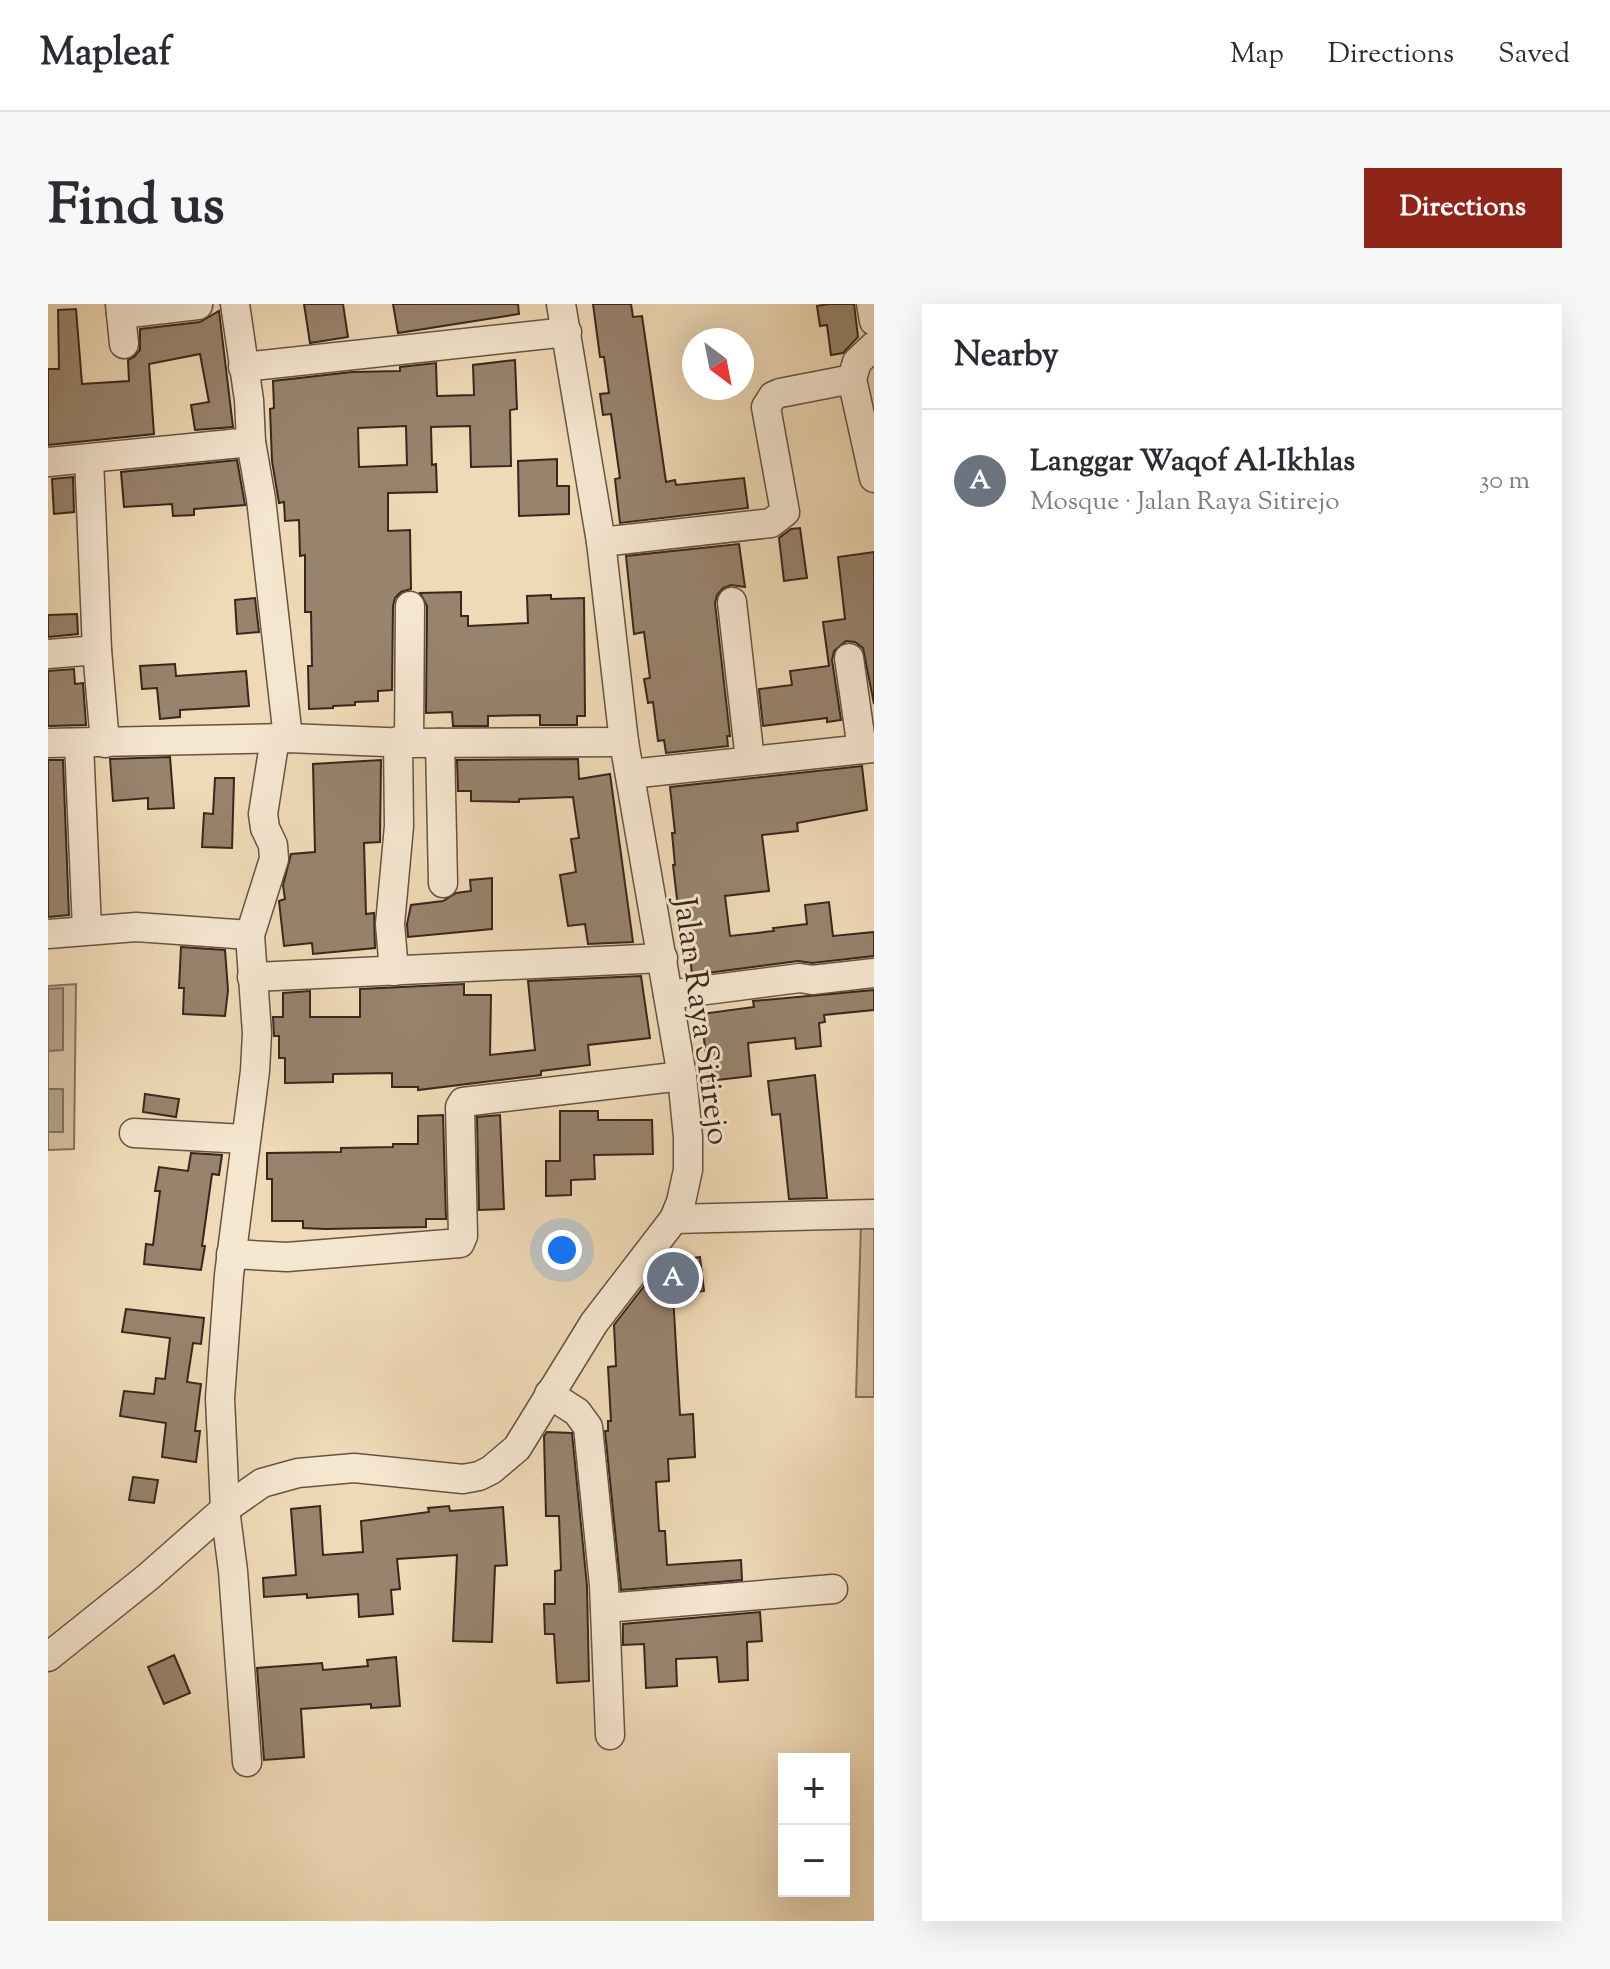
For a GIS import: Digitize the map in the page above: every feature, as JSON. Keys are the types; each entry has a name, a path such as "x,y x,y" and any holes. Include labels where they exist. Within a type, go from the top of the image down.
{"street":[{"path":"235,304 261,499 282,738 263,814 274,859 250,935 257,1033 255,1071 231,1254 220,1398 225,1509 233,1571 247,1762"},
{"name":"Jalan Raya Sitirejo","path":"48,1657 148,1577 225,1509 262,1483 298,1473 354,1468 463,1479 479,1476 501,1463 517,1448 594,1323 674,1219 681,1202 688,1170 682,1076 624,742 601,542 561,304"},
{"path":"871,304 874,321"},
{"path":"124,344 121,309 198,305"},
{"path":"243,367 567,332"},
{"path":"874,346 857,362 853,383 874,478"},
{"path":"601,542 771,523 779,519 785,512 766,407 768,401 780,393 853,383"},
{"path":"48,462 251,442"},
{"path":"87,929 97,650 89,459"},
{"path":"732,602 750,760"},
{"path":"394,971 390,924 399,826 410,606"},
{"path":"48,654 97,650"},
{"path":"630,774 868,748 849,658"},
{"path":"48,743 282,738 440,743 624,742"},
{"path":"440,743 443,883"},
{"path":"48,934 87,929 175,928 250,935"},
{"path":"252,977 663,958"},
{"path":"668,995 800,978 812,980 874,973"},
{"path":"231,1254 287,1257 460,1243 463,1236 460,1107 463,1102 682,1076"},
{"path":"134,1133 245,1139"},
{"path":"674,1219 874,1214"},
{"path":"549,1394 577,1412 588,1427 605,1608 610,1735"},
{"path":"605,1608 833,1589"}],"shaded area":[{"path":"76,984 74,1149 48,1150 48,986"},
{"path":"63,988 63,1050 48,1051 48,989"},
{"path":"48,1089 63,1089 63,1132 48,1132"},
{"path":"874,1223 874,1397 856,1397 861,1224"}],"building":[{"path":"304,304 343,304 348,337 310,343"},
{"path":"393,304 518,304 519,314 398,333"},
{"path":"593,304 631,304 633,317 642,316 666,482 675,480 676,485 744,478 748,508 620,523 615,479 620,478 611,414 603,415 600,394 609,393 604,357 600,357"},
{"path":"854,304 858,337 843,353 831,355 827,325 820,326 817,306"},
{"path":"76,309 82,384 129,381 128,360 140,350 140,329 200,322 219,311 233,427 195,430 191,405 209,402 200,354 149,364 154,434 48,445 48,369 59,369 58,310"},
{"path":"515,360 517,409 510,410 511,466 471,467 470,426 431,427 432,465 436,464 437,492 388,493 388,531 410,530 411,589 401,592 393,606 392,690 378,691 378,701 309,709 311,612 305,612 305,555 300,556 299,520 285,521 284,502 279,503 272,461 270,409 274,408 273,381 352,372 400,371 400,367 436,363 437,396 474,395 473,365","holes":["406,426 407,465 359,467 358,428"]},
{"path":"557,459 557,486 569,486 569,514 519,516 518,461"},
{"path":"237,460 245,505 194,509 194,515 173,516 172,504 124,507 121,472"},
{"path":"73,477 74,512 54,514 52,479"},
{"path":"800,528 807,578 784,581 779,538 791,529"},
{"path":"739,544 745,587 731,585 723,588 715,603 730,736 727,736 728,746 666,753 664,740 658,741 653,702 648,703 644,679 650,678 644,632 634,634 626,556"},
{"path":"874,552 874,704 863,648 855,642 846,641 834,651 832,660 841,720 827,722 827,718 763,726 759,689 792,685 790,671 829,666 823,622 845,619 838,557"},
{"path":"461,592 461,616 468,616 468,626 528,623 527,596 584,598 585,716 577,716 577,725 540,725 540,715 488,716 488,726 453,726 452,712 426,713 427,606 420,593"},
{"path":"255,598 259,632 237,634 235,600"},
{"path":"77,614 78,634 48,637 48,615"},
{"path":"175,664 176,676 246,671 249,706 180,710 180,717 160,719 157,688 142,689 140,666"},
{"path":"74,669 75,684 83,683 86,725 48,726 48,671"},
{"path":"170,757 174,808 148,809 148,798 113,801 110,759"},
{"path":"578,759 579,779 610,774 633,942 588,944 585,924 568,926 560,875 576,872 571,839 579,838 573,797 519,799 519,802 471,801 471,791 458,791 457,760"},
{"path":"48,760 63,760 69,915 48,917"},
{"path":"381,760 380,842 364,843 366,914 374,913 375,948 313,954 312,943 284,946 279,901 285,899 283,885 291,854 315,852 313,764"},
{"path":"862,766 867,810 797,823 798,831 762,835 769,891 725,896 730,936 807,924 805,905 829,902 833,936 874,932 874,956 812,963 798,961 692,975 689,943 685,944 683,924 680,924 673,865 672,833 675,833 670,787"},
{"path":"215,778 234,778 232,848 202,847 204,813 213,814"},
{"path":"492,878 492,929 408,937 411,905 443,901 456,893 471,891 470,880"},
{"path":"181,947 225,950 228,990 225,1016 183,1014 184,988 179,988"},
{"path":"641,976 650,1038 588,1045 590,1065 541,1071 541,1075 418,1090 418,1087 392,1087 392,1073 333,1074 333,1082 285,1083 285,1058 279,1058 279,1036 274,1036 273,1017 283,1017 283,993 310,991 310,1017 360,1017 360,989 464,984 464,995 491,995 490,1055 535,1050 528,981"},
{"path":"874,990 874,1010 824,1015 825,1022 819,1023 821,1046 796,1049 795,1038 748,1043 751,1076 709,1081 701,1014 754,1007 753,1001"},
{"path":"815,1075 827,1198 789,1199 780,1114 772,1115 768,1081"},
{"path":"145,1094 179,1099 176,1117 143,1112"},
{"path":"560,1111 598,1111 598,1120 652,1120 653,1154 594,1155 595,1179 571,1180 571,1195 546,1196 546,1161 560,1161"},
{"path":"443,1115 446,1219 426,1219 426,1227 325,1229 303,1228 303,1221 272,1221 272,1179 267,1179 267,1153 341,1152 341,1148 418,1144 418,1116"},
{"path":"500,1115 504,1209 479,1210 477,1117"},
{"path":"191,1153 222,1155 219,1175 212,1174 201,1270 144,1264 146,1244 153,1245 160,1191 155,1191 159,1167 188,1171"},
{"path":"700,1257 704,1291 673,1295 680,1415 693,1414 695,1457 668,1459 669,1481 656,1482 659,1531 665,1531 667,1565 741,1560 742,1580 621,1590 605,1431 608,1431 608,1421 611,1421 608,1367 616,1366 614,1325 662,1263"},
{"path":"126,1309 204,1318 201,1344 193,1343 187,1382 201,1384 195,1431 200,1431 196,1462 162,1457 166,1423 120,1416 124,1391 154,1394 156,1378 165,1379 170,1338 122,1332"},
{"path":"547,1432 572,1433 587,1586 589,1681 557,1683 554,1634 545,1634 544,1604 555,1604 555,1571 561,1570 559,1516 546,1516 544,1436"},
{"path":"133,1477 158,1480 154,1503 129,1500"},
{"path":"320,1506 323,1555 363,1552 361,1521 429,1512 428,1508 449,1506 450,1511 503,1507 507,1565 495,1566 492,1642 453,1641 457,1555 397,1559 400,1589 391,1590 393,1614 359,1617 358,1594 264,1597 263,1578 296,1575 291,1509"},
{"path":"760,1612 762,1641 747,1642 748,1680 719,1682 717,1657 676,1659 677,1686 646,1688 644,1644 623,1645 623,1624"},
{"path":"174,1655 190,1693 164,1704 148,1667"},
{"path":"396,1657 400,1706 371,1708 371,1704 301,1709 304,1757 264,1760 257,1668 322,1663 323,1670 368,1666 367,1660"}],"place":[{"name":"Langgar Waqof Al-Ikhlas","path":"673,1278"}]}
